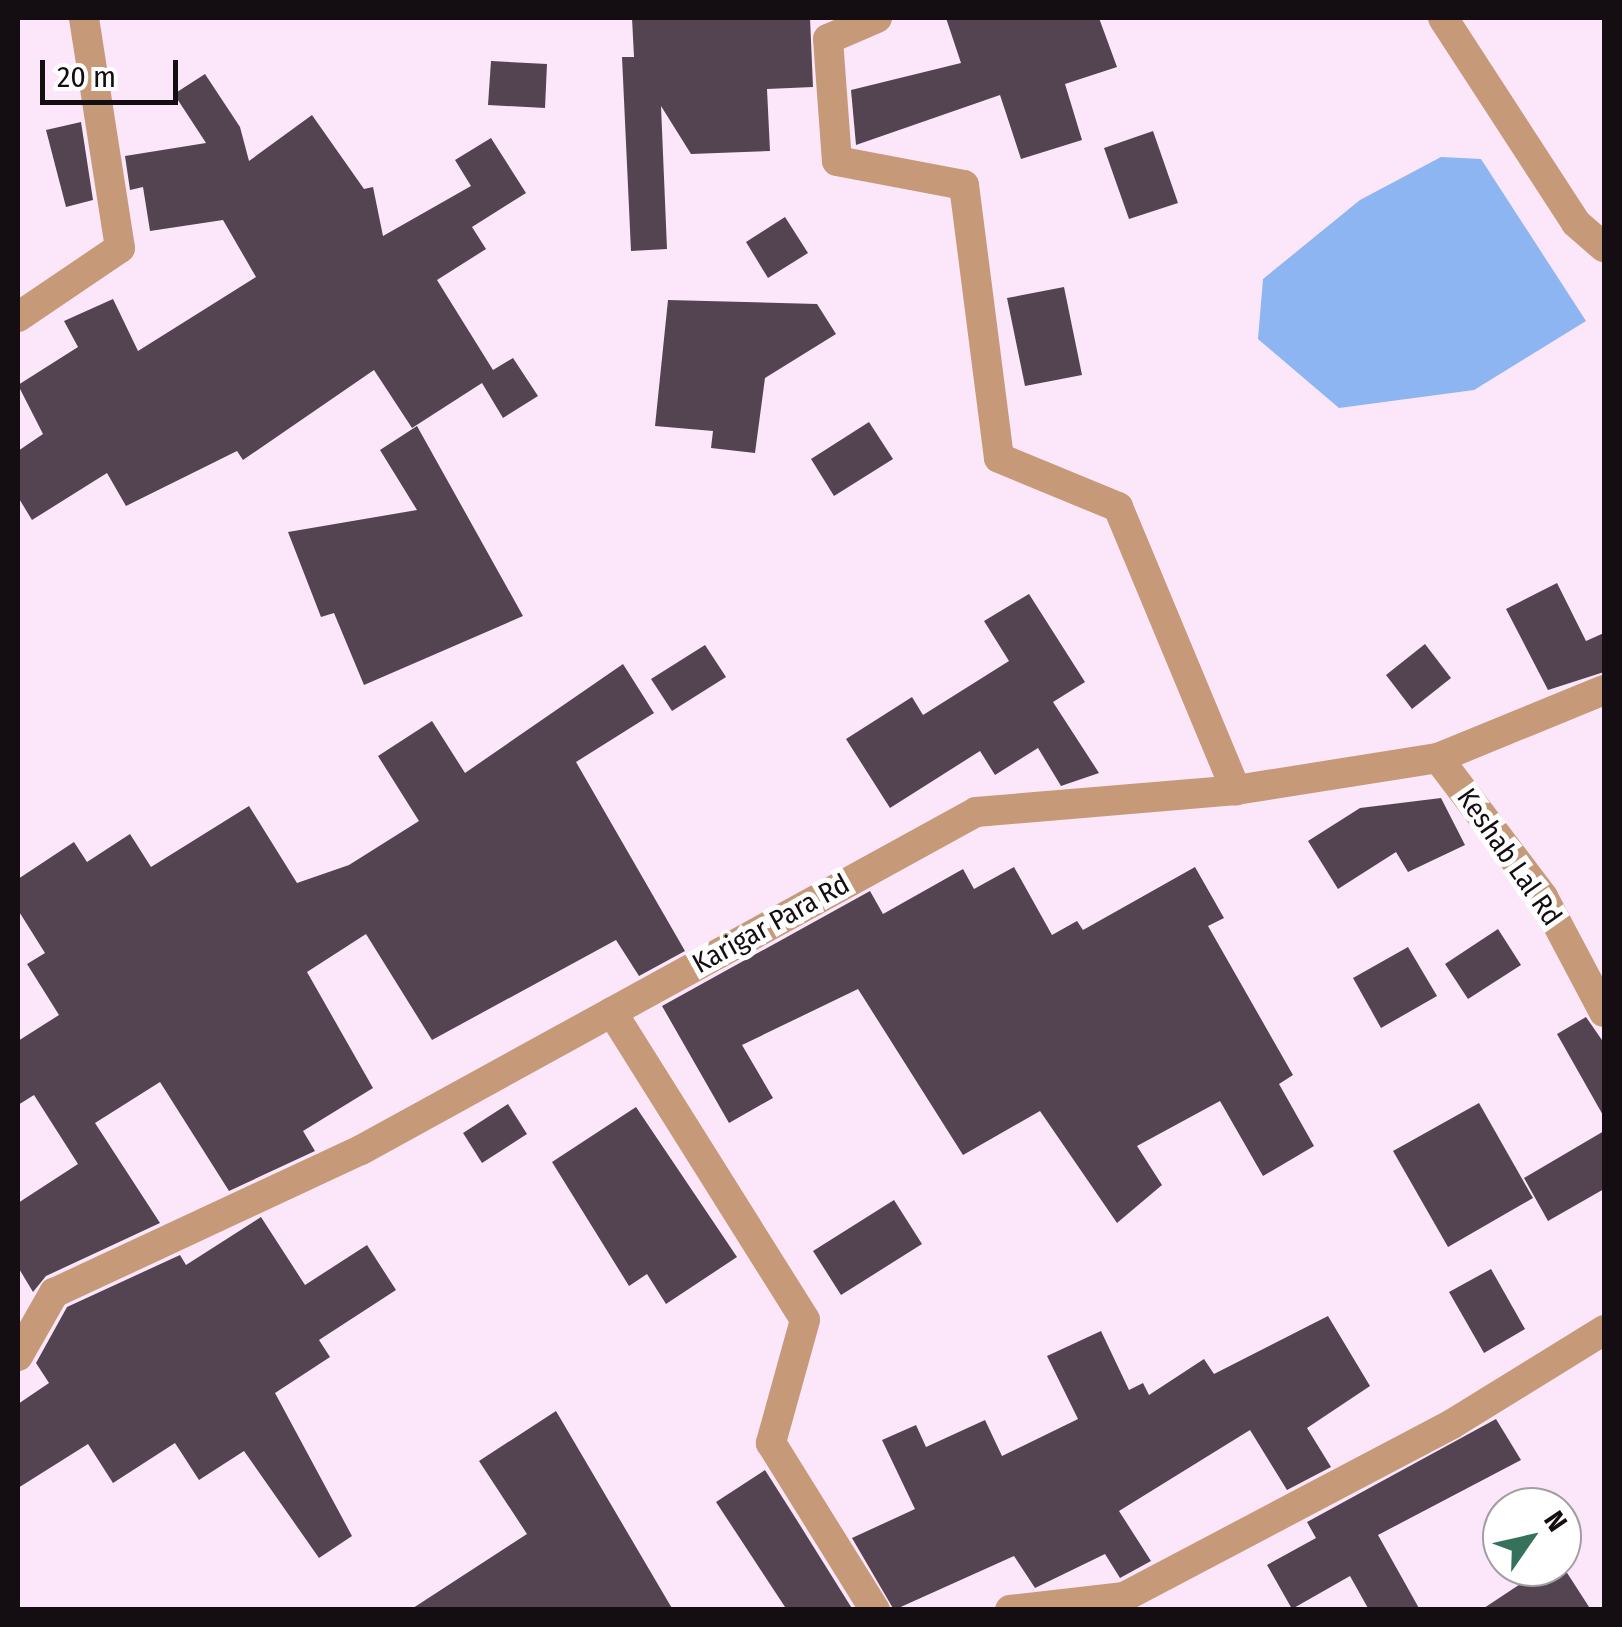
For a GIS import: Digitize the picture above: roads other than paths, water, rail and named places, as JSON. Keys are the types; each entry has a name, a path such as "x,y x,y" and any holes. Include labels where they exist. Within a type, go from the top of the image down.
{"street":[{"path":"18,317 120,248 84,18"},
{"path":"876,18 828,40 837,160 964,184 999,458 1118,508 1236,790"},
{"path":"1443,18 1576,222 1604,248"},
{"name":"Karigar Para Rd","path":"18,1356 54,1292 360,1150 976,812 1236,790 1438,758 1604,690"},
{"name":"Keshab Lal Rd","path":"1438,758 1543,897 1604,1012"},
{"path":"612,1012 805,1320 770,1444 875,1610"},
{"path":"1010,1610 1124,1597 1452,1424 1604,1330"}],"water":[{"path":"1441,157 1481,159 1586,321 1474,390 1339,408 1258,339 1263,279 1360,200"}]}
